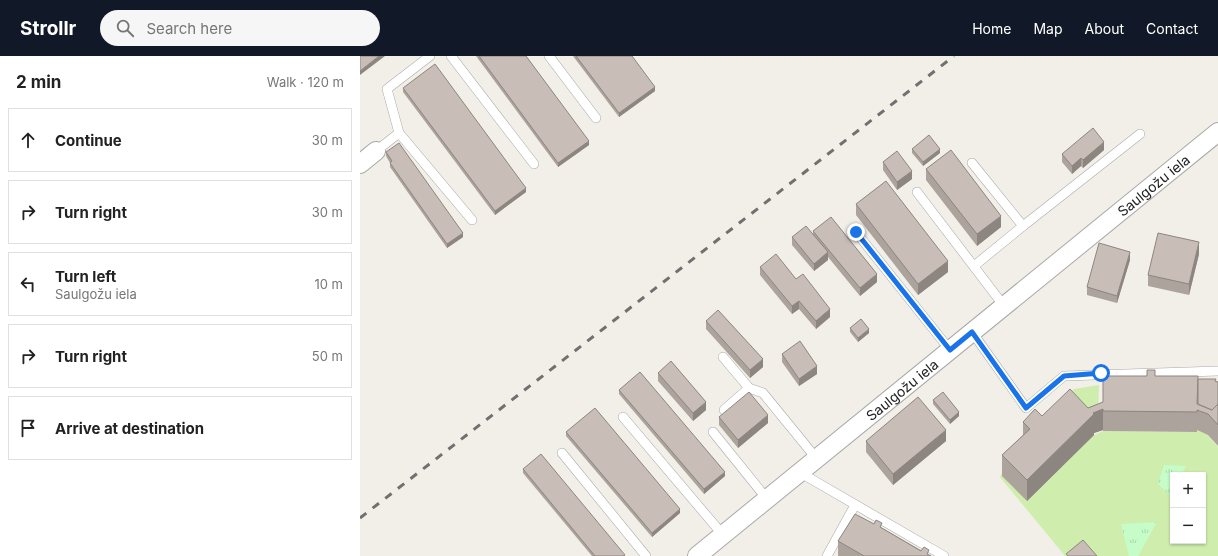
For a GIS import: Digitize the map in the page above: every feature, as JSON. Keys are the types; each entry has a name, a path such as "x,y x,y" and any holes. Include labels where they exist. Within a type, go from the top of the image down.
{"street":[{"name":"Saulgožu iela","path":"697,556 1218,132"},
{"path":"360,164 376,151"}],"lane":[{"path":"430,56 387,89 399,133 472,220"},
{"path":"450,56 534,164"},
{"path":"550,56 596,118"},
{"path":"376,151 399,133"},
{"path":"974,266 1140,134"},
{"path":"972,162 1023,226"},
{"path":"918,192 1004,306"},
{"path":"856,232 950,350"},
{"path":"972,332 1026,408 1064,376 1218,371"},
{"path":"723,357 749,388 763,393 816,458"},
{"path":"724,410 749,388"},
{"path":"623,417 723,535"},
{"path":"713,432 767,499"},
{"path":"562,453 646,556"},
{"path":"799,472 944,556"},
{"path":"827,556 855,505"}],"green space":[{"path":"1099,385 1098,421 1064,397 1074,389"},
{"path":"1197,430 1208,435 1218,447 1218,556 1065,556 1000,477 1017,447 1094,435 1103,431 1197,432"},
{"path":"1164,465 1186,466 1183,472 1170,472 1170,495 1158,484"},
{"path":"1157,522 1138,556 1129,556 1121,524"}],"building":[{"path":"360,56 379,56 360,71"},
{"path":"479,56 526,56 589,141 558,163"},
{"path":"576,56 632,56 655,87 619,113"},
{"path":"435,64 526,188 495,211 403,88"},
{"path":"1093,128 1104,142 1083,160 1081,158 1072,166 1062,154"},
{"path":"929,135 940,149 923,162 912,149"},
{"path":"399,143 463,233 447,244 390,163 392,161 386,152"},
{"path":"951,150 1001,216 977,234 926,169"},
{"path":"897,151 912,171 897,182 883,162"},
{"path":"886,181 948,261 918,284 856,204"},
{"path":"831,217 877,274 860,288 813,231"},
{"path":"806,226 828,252 814,264 792,237"},
{"path":"1158,233 1199,242 1189,284 1148,275"},
{"path":"1099,243 1130,252 1117,296 1087,287"},
{"path":"776,254 796,279 803,274 830,309 816,321 799,301 792,306 760,267"},
{"path":"718,310 763,359 750,370 706,321"},
{"path":"861,319 869,329 858,338 850,328"},
{"path":"800,341 817,366 799,379 782,354"},
{"path":"671,361 706,402 693,413 658,373"},
{"path":"1147,370 1155,370 1155,376 1198,376 1197,404 1212,410 1218,404 1218,425 1208,414 1197,410 1197,412 1103,411 1103,409 1093,413 1094,414 1027,480 1002,455 1030,429 1023,422 1035,409 1042,416 1070,389 1088,408 1103,402 1103,376 1147,376"},
{"path":"640,372 725,472 704,489 619,390"},
{"path":"1198,379 1216,379 1215,381 1218,382 1218,404 1212,410 1198,404"},
{"path":"749,392 768,415 738,440 719,417"},
{"path":"943,392 959,412 950,420 933,400"},
{"path":"918,397 946,430 893,474 866,441"},
{"path":"595,408 680,509 652,533 566,432"},
{"path":"541,454 625,555 595,556 523,469"},
{"path":"855,514 874,524 876,520 882,523 880,527 921,551 924,547 929,550 927,554 931,556 864,556 838,541"},
{"path":"1083,540 1097,556 1068,556 1066,554"}],"railway":[{"path":"360,518 954,56"}],"route":[{"path":"856,232 950,350 972,332 1026,408 1064,376 1101,373"}]}
